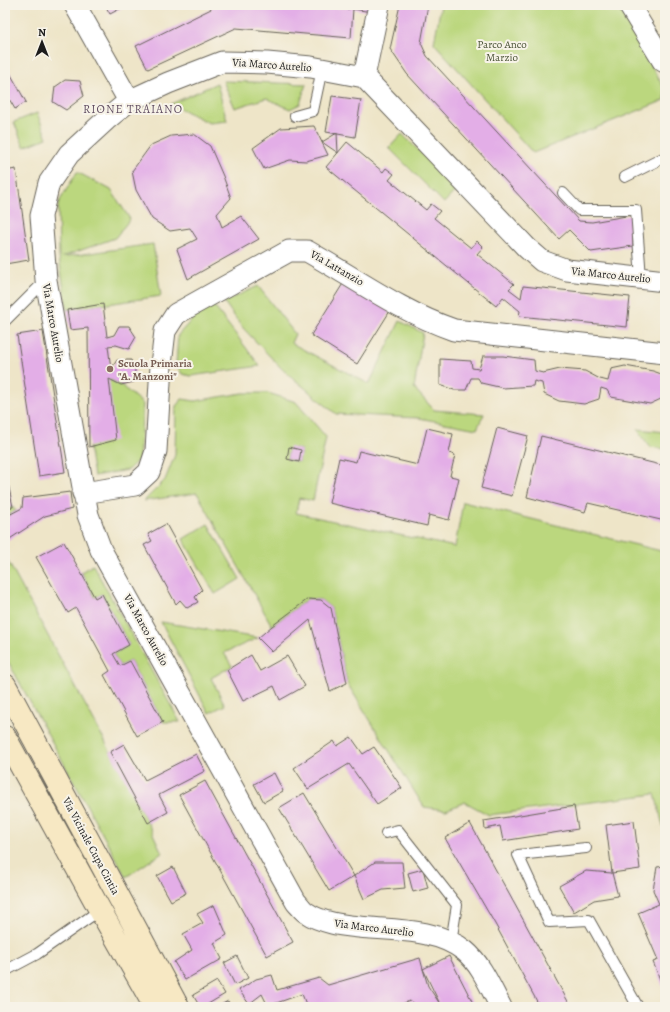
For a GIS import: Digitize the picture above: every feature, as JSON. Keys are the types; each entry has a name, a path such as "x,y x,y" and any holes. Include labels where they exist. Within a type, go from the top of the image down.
{"main road":[{"name":"Via Vicinale Cupa Cintia","path":"5,685 178,1007"},
{"name":"Via Vicinale Cupa Cintia","path":"5,736 155,1007"}],"street":[{"path":"75,5 129,101"},
{"path":"364,77 379,5"},
{"path":"629,5 645,33 665,62"},
{"name":"Via Marco Aurelio","path":"501,1007 477,964 465,951 451,942 429,935 398,930 343,926 324,921 307,913 296,902 101,550 88,515 83,493 46,280 41,216 49,183 69,154 129,101 168,83 222,62 267,63 322,69 364,77 527,248 542,261 567,270 665,281"},
{"name":"Via Lattanzio","path":"83,493 135,485 149,472 156,451 161,365 165,331 176,314 289,250 307,250 407,309 432,322 454,330 665,353"}],"lane":[{"path":"295,116 313,111 322,69"},
{"path":"625,177 665,157"},
{"path":"563,193 579,210 636,210 641,278"},
{"path":"5,321 46,280"},
{"path":"386,833 398,830 458,905 451,942"},
{"path":"586,848 518,855 548,922 589,920 638,1007"},
{"path":"5,971 37,954 100,910"}],"green space":[{"name":"Parco Anco Marzio","path":"441,5 618,5 665,90 665,100 533,153 434,43"},
{"path":"223,81 306,84 300,104 290,109 266,98 235,108"},
{"path":"217,83 227,121 209,123 171,104"},
{"path":"37,113 47,138 24,147 14,122"},
{"path":"402,134 457,189 444,203 389,148"},
{"path":"77,172 111,190 130,219 115,238 62,257 153,244 161,296 67,310 59,257 58,206"},
{"path":"258,286 295,334 291,343 369,384 400,321 423,333 414,388 434,410 484,414 477,429 419,418 336,414 282,369 243,328 224,302"},
{"path":"214,306 260,366 191,376 182,374 176,364 178,335 197,314"},
{"path":"109,379 121,385 143,404 139,459 128,470 94,476 89,447"},
{"path":"243,393 268,393 296,402 326,437 313,501 299,498 296,513 455,547 463,502 665,552 665,834 655,794 489,815 465,802 446,810 424,807 347,683 331,608 321,600 308,599 272,626 197,493 144,501 165,480 175,455 176,406 182,399 195,401","holes":["289,448 301,450 299,462 287,459"]},
{"path":"637,429 665,432 665,449 650,447"},
{"path":"13,507 16,511 5,517 5,508"},
{"path":"208,524 240,579 215,594 183,539"},
{"path":"5,556 130,788 162,853 126,877 5,656"},
{"path":"93,565 180,722 163,722 130,661 120,666 113,654 129,645 102,594 95,598 81,572"},
{"path":"161,622 258,638 224,653 232,666 211,678 225,705 209,713"}],"building":[{"path":"105,5 127,5 110,14"},
{"path":"209,5 307,5 349,9 338,7 339,5 373,5 372,12 353,9 351,38 236,28 148,69 136,46 211,9"},
{"path":"400,5 428,5 421,43 427,56 579,221 592,222 632,215 633,246 591,252 569,230 559,239 407,74 390,49"},
{"path":"5,64 26,102 15,109 5,92"},
{"path":"65,80 80,81 84,96 66,110 53,102 55,87"},
{"path":"332,96 361,100 355,137 326,132"},
{"path":"314,126 328,155 306,161 290,160 264,169 253,148 281,128"},
{"path":"337,133 338,153 322,142"},
{"path":"194,134 210,146 231,198 217,214 222,227 241,216 259,239 188,279 177,249 197,239 190,228 170,231 152,219 136,190 132,171 151,145 171,136"},
{"path":"347,142 383,172 386,168 394,174 389,180 426,210 431,204 440,211 434,218 471,248 477,241 483,247 477,254 514,284 509,289 521,298 523,286 630,297 627,327 519,316 520,311 503,297 496,306 326,167"},
{"path":"16,169 29,260 5,264 5,171"},
{"path":"344,282 390,311 357,364 311,335"},
{"path":"103,304 107,337 114,335 119,326 129,326 136,337 129,349 116,345 108,346 111,369 117,360 131,360 135,370 134,382 121,385 109,379 116,440 89,447 88,328 70,330 67,310"},
{"path":"43,331 65,472 39,476 17,335"},
{"path":"483,356 503,356 534,360 535,371 543,373 560,369 585,371 600,379 608,381 611,369 625,366 653,371 664,375 663,385 665,385 665,399 661,399 650,404 611,397 607,390 601,388 599,399 584,404 559,401 544,394 542,383 534,381 533,386 503,388 481,383 478,378 471,378 466,390 454,390 440,385 440,359 471,361 472,368 479,369"},
{"path":"427,428 453,434 449,453 455,455 450,476 459,478 449,520 429,515 427,526 329,503 339,458 356,462 359,451 418,465"},
{"path":"497,428 528,436 512,496 481,488"},
{"path":"541,436 665,466 665,521 588,503 585,512 527,497"},
{"path":"289,447 301,450 299,462 287,459"},
{"path":"5,469 13,507 5,508"},
{"path":"70,492 72,509 45,516 5,542 5,517 22,508 23,498"},
{"path":"166,524 202,590 195,597 198,602 187,608 180,600 176,604 144,545 152,541 148,534"},
{"path":"64,542 95,598 102,594 129,645 113,654 120,666 130,661 163,722 137,736 104,675 110,671 76,608 68,613 36,557"},
{"path":"308,599 321,600 331,608 347,683 330,691 310,620 272,652 258,638"},
{"path":"251,655 260,671 287,656 305,686 280,700 274,686 243,701 227,670"},
{"path":"351,737 363,754 374,747 402,788 377,804 349,764 308,789 294,768 334,741 337,746"},
{"path":"124,744 145,780 196,754 205,771 159,795 168,812 148,823 110,752"},
{"path":"274,773 283,791 264,802 254,784"},
{"path":"205,781 293,942 267,956 179,795"},
{"path":"304,793 354,876 329,891 279,808"},
{"path":"574,806 578,829 503,841 500,826 485,829 484,821"},
{"path":"634,821 640,869 612,873 606,825"},
{"path":"470,823 571,1007 540,1007 495,924 445,838"},
{"path":"375,862 402,862 405,888 383,890 364,899 354,876"},
{"path":"665,866 665,992 653,962 658,960 638,913 659,904 653,890 657,867"},
{"path":"173,867 186,893 171,901 157,876"},
{"path":"423,869 428,888 413,892 408,873"},
{"path":"586,871 612,873 618,896 594,900 574,912 559,886"},
{"path":"214,905 227,935 214,943 222,959 185,980 174,962 192,950 183,934 203,923 197,914"},
{"path":"237,956 248,978 235,985 224,963"},
{"path":"449,956 475,1007 442,1007 423,969"},
{"path":"420,958 428,986 440,1004 433,1007 417,1007 410,1001 393,1007 307,1007 302,994 268,1006 262,994 249,1004 239,990 256,979 272,975 277,990 319,978 328,985"},
{"path":"217,981 225,994 203,1007 200,1007 193,995"},
{"path":"228,1001 231,1007 217,1007"}],"place":[{"name":"Scuola Primaria \"A. Manzoni\"","path":"110,369"}],"district":[{"name":"RIONE TRAIANO","path":"133,109"}]}
